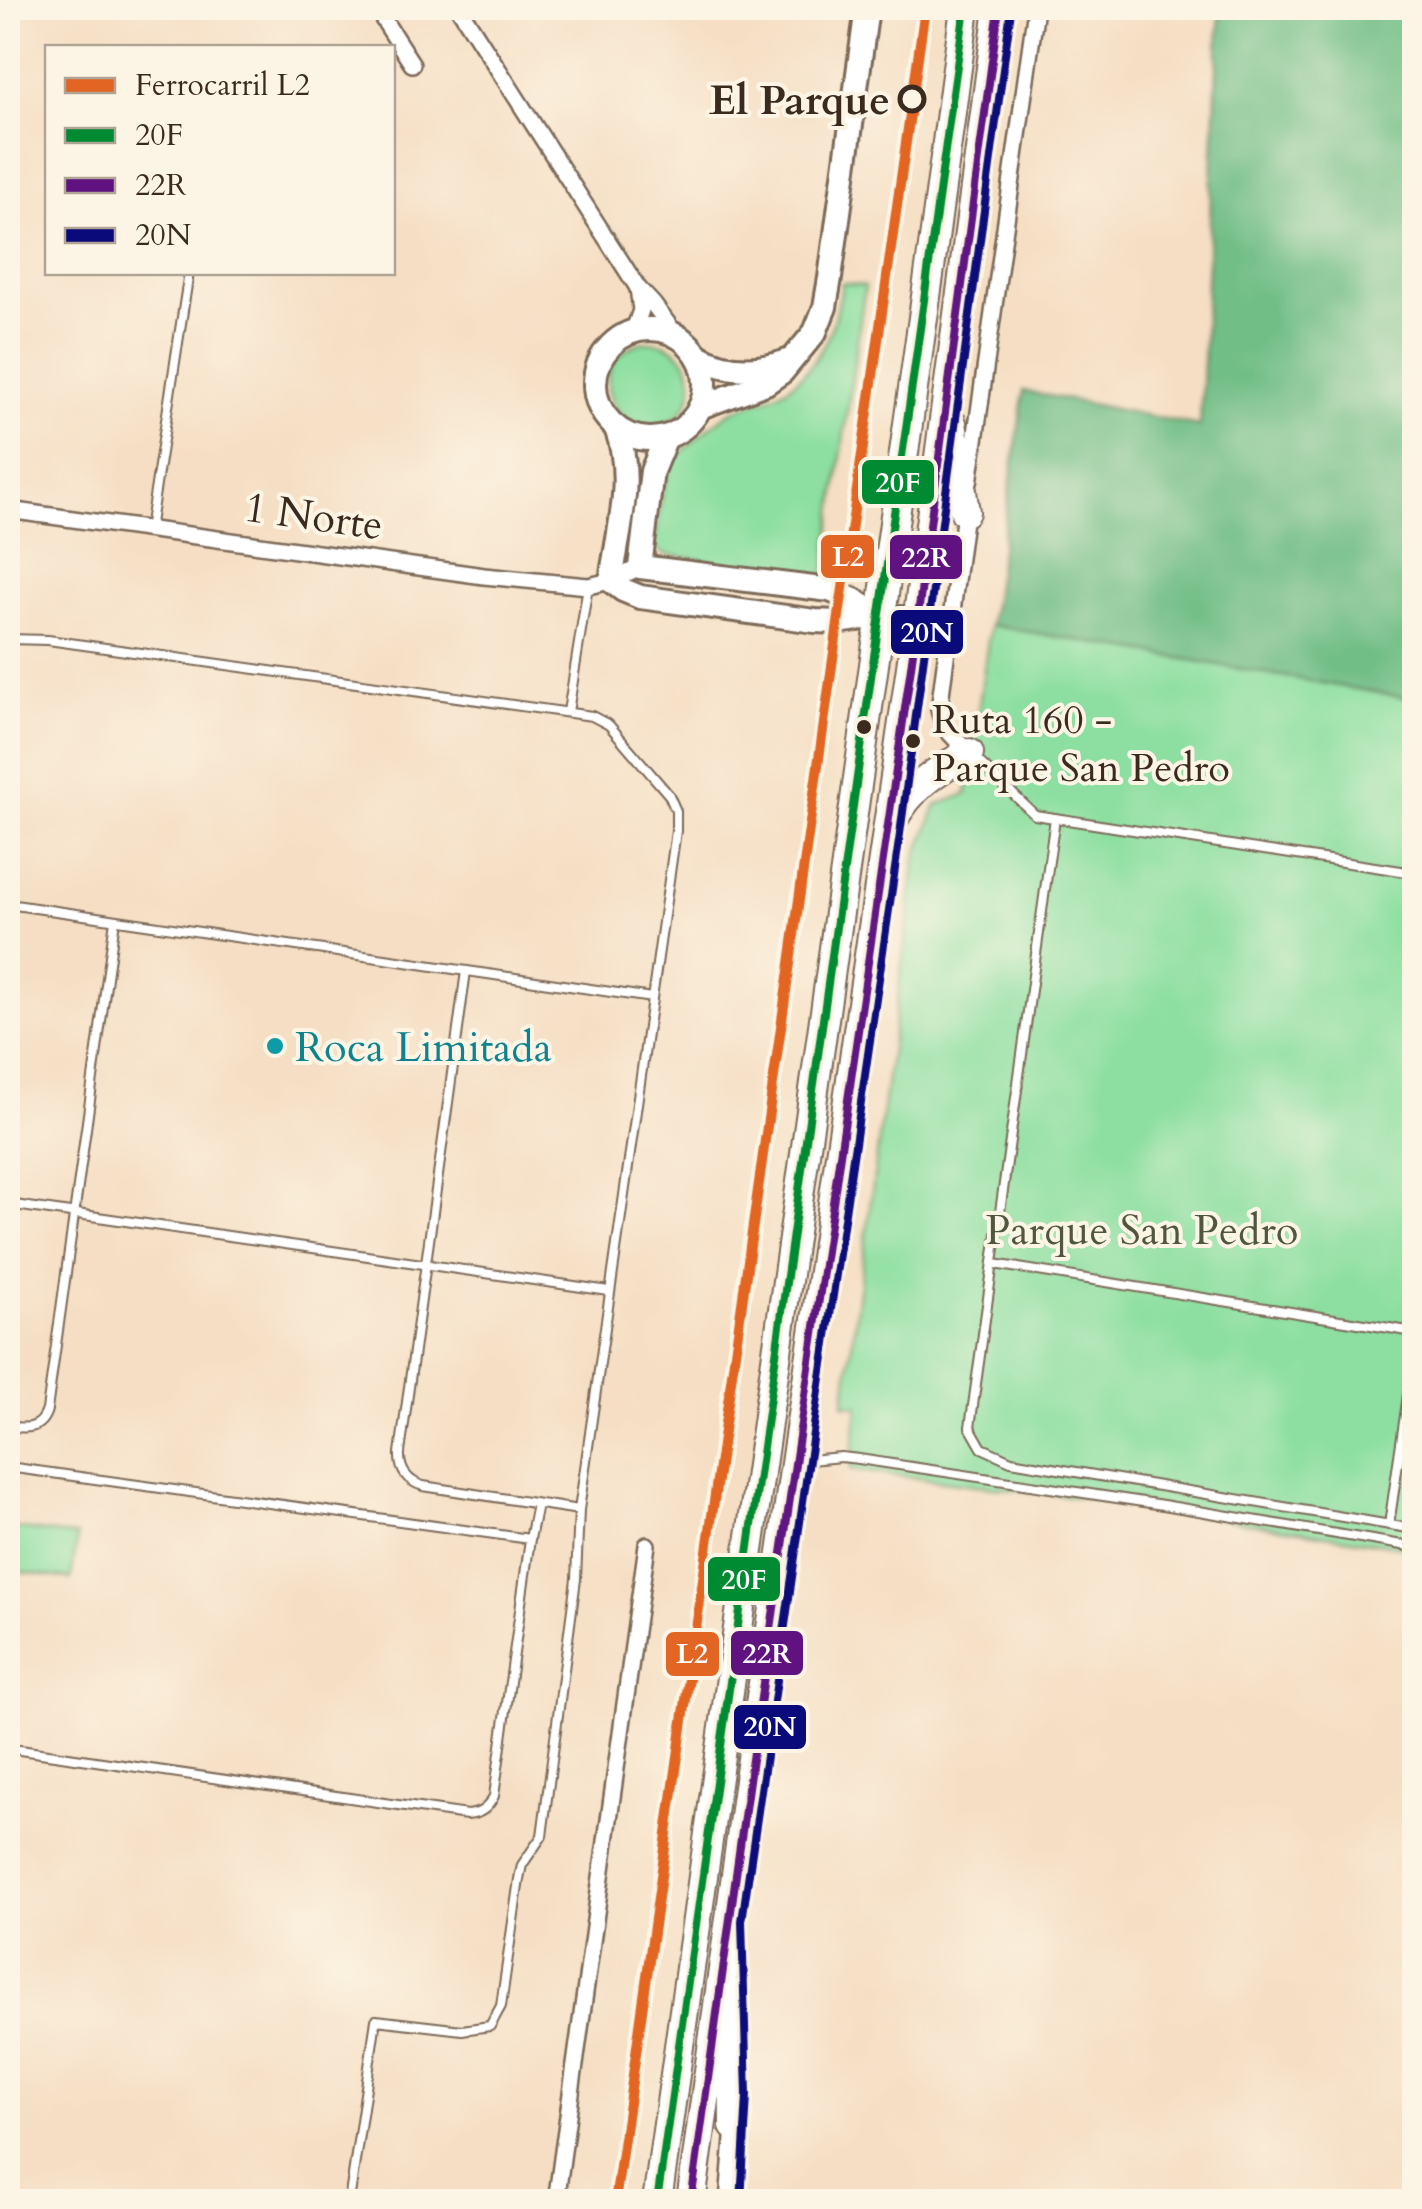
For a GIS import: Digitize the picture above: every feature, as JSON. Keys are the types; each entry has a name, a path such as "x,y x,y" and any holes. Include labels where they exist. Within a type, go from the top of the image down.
{"highway":[{"path":"656,2202 964,8"},
{"path":"691,2202 888,832 999,8"},
{"path":"947,387 965,512"},
{"path":"888,832 899,809 918,786 944,766 970,754"},
{"path":"730,1920 734,2126"}],"street":[{"path":"376,8 412,64"},
{"path":"459,8 638,288 676,335 698,355 723,367 746,370 793,359"},
{"path":"700,407 766,383 782,372 815,332 825,308 866,8"},
{"path":"970,754 944,727 939,710 1036,8"},
{"path":"634,330 641,310 638,288"},
{"path":"676,335 656,328 634,330 613,342 598,362 596,398 616,428 640,438 666,437 686,426 700,407 706,386 698,355"},
{"path":"599,583 626,478 616,428"},
{"path":"599,583 640,567 652,471 666,437"},
{"name":"1 Norte","path":"8,510 484,576 599,583 640,597 802,620 837,622 880,616 917,620"},
{"name":"1 Norte","path":"640,567 830,590 880,616"},
{"path":"556,2202 646,1544"},
{"path":"728,2202 734,2126"}],"lane":[{"path":"150,530 189,275"},
{"path":"568,712 599,583"},
{"path":"8,640 48,640 592,716 610,725 669,794 676,811 579,1510 576,1579 542,1836 522,1866 501,2006 490,2026 462,2030 376,2020 348,2202"},
{"path":"970,754 1035,815 1414,873"},
{"path":"1056,818 970,1426 982,1448 1011,1461 1414,1528"},
{"path":"8,904 652,998"},
{"path":"8,1426 32,1428 46,1416 115,920"},
{"path":"466,971 400,1453 403,1472 422,1486 579,1510"},
{"path":"8,1204 609,1291"},
{"path":"994,1264 1414,1332"},
{"path":"1389,1525 1414,1353"},
{"path":"795,1462 858,1459 1414,1546"},
{"path":"8,1467 530,1540"},
{"path":"20,1750 467,1815 481,1812 494,1796 538,1504"}],"green space":[{"path":"1220,8 1414,8 1414,699 990,625 1024,391 1200,426"},
{"path":"842,283 865,286 824,577 663,554 655,542 664,487 675,460 729,413 778,393 804,373 830,331"},
{"path":"650,342 666,345 680,354 689,368 689,400 680,414 666,423 650,426 634,423 620,414 611,400 608,384 611,368 620,354 634,345"},
{"name":"Parque San Pedro","path":"990,625 1414,699 1414,1549 1109,1501 851,1470 858,1406 844,1404 916,858 937,805 967,794"},
{"path":"8,1527 77,1536 71,1579 8,1570"}],"rail line":[{"name":"L2","path":"615,2202 925,8"}],"transit line":[{"name":"20F","path":"657,2202 965,8"},
{"name":"22R","path":"691,2202 911,667 999,8"},
{"name":"20N","path":"741,2202 747,2095 742,1921 900,834 1011,10"}],"place":[{"name":"El Parque","path":"912,99"},
{"name":"Ruta 160 - Parque San Pedro","path":"913,741"},
{"name":"Roca Limitada","path":"275,1046"}]}
